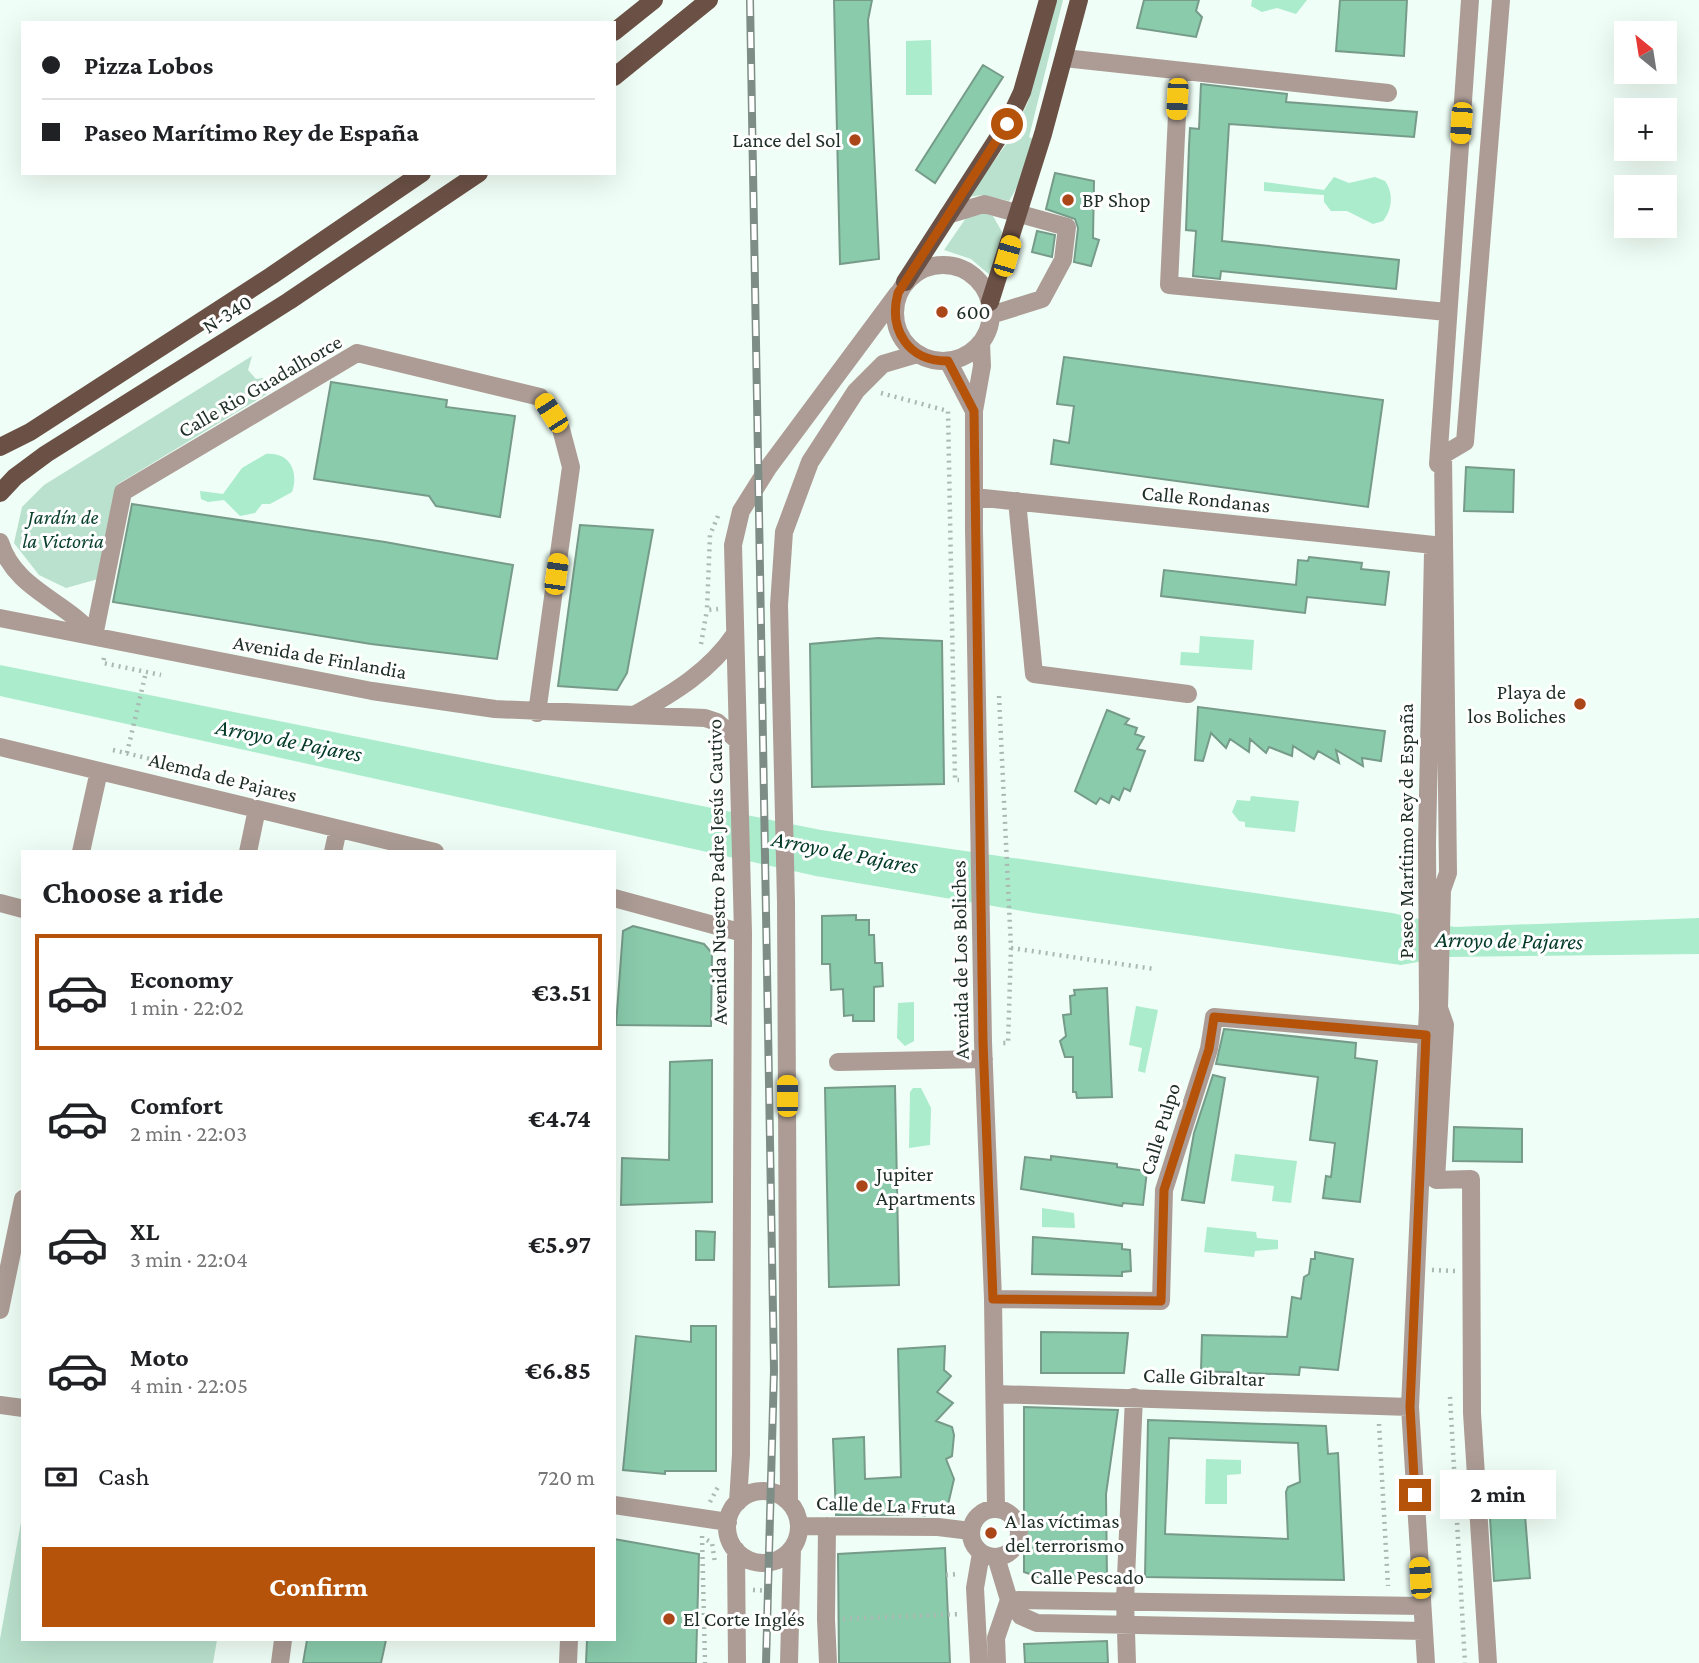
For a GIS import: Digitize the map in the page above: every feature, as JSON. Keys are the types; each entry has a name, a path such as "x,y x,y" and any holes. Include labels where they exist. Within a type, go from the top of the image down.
{"main road":[{"path":"616,30 654,0"},
{"path":"616,74 709,0"},
{"path":"902,288 1007,124 1022,92 1048,0"},
{"path":"991,309 1079,0"},
{"name":"N-340","path":"0,447 30,432 271,276 419,175"},
{"name":"N-340","path":"0,493 15,477 46,454 289,302 476,175"}],"street":[{"name":"Paseo Marítimo Rey de España","path":"1426,1663 1410,1407 1426,1035 1434,1008 1434,544 1447,312 1470,0"},
{"path":"1435,890 1448,873 1443,455 1465,442 1501,0"},
{"path":"1064,58 1388,93"},
{"path":"1179,72 1169,285 1447,312"},
{"path":"948,215 984,204 1067,227 1063,260 1042,299 991,309"},
{"path":"945,264 960,267 979,281 991,309 981,343 960,358 948,361 931,360 916,354 899,333 895,320 902,288 915,273 929,266 945,264"},
{"name":"Avenida Nuestro Padre Jesús Cautivo","path":"738,1502 741,1440 743,897 733,545 741,512 820,395 902,288"},
{"name":"Avenida de Los Boliches","path":"981,343 982,366 974,411 974,496 984,1051 996,1394 996,1509"},
{"name":"Calle Rio Guadalhorce","path":"94,636 123,492 357,354 540,397 561,429 571,467 537,713"},
{"path":"789,1663 792,1548 799,1526 789,1502 786,902 781,781 779,605 784,532 810,462 856,391 883,364 916,354"},
{"name":"Avenida de Los Boliches","path":"948,361 974,411"},
{"name":"Calle Rondanas","path":"974,496 1434,544"},
{"path":"1017,502 1034,674 1188,694"},
{"path":"0,542 5,559 23,582 79,618 94,636"},
{"name":"Avenida de Finlandia","path":"0,618 372,691 537,713 705,718 717,722 738,741"},
{"path":"636,714 705,670 721,655 735,634"},
{"name":"Alemda de Pajares","path":"0,747 422,850"},
{"path":"81,850 99,771"},
{"path":"248,850 257,809"},
{"path":"333,850 338,829"},
{"path":"616,899 743,933"},
{"path":"0,903 21,908"},
{"path":"1434,1008 1444,1025 1436,1180 1471,1179 1472,1413 1488,1663"},
{"name":"Calle Pulpo","path":"993,1299 1161,1301 1164,1190 1209,1049 1214,1017 1426,1035"},
{"path":"838,1062 984,1051"},
{"path":"0,1310 21,1209"},
{"name":"Calle Gibraltar","path":"996,1394 1410,1407"},
{"path":"1127,1663 1125,1600 1134,1397"},
{"path":"0,1405 21,1408"},
{"path":"789,1502 769,1491 747,1495 738,1502 727,1522 730,1542 744,1557 765,1563 775,1561 792,1548"},
{"path":"616,1505 727,1522"},
{"path":"989,1555 1011,1551 1018,1537 1011,1515 996,1509 982,1513 971,1531 973,1543 989,1555 1009,1600 996,1638 997,1663"},
{"name":"Calle de La Fruta","path":"799,1526 938,1527 971,1531"},
{"path":"827,1526 828,1663"},
{"path":"736,1550 737,1663"},
{"path":"979,1663 975,1588 989,1555"},
{"name":"Calle Pescado","path":"1009,1600 1422,1606"},
{"name":"Calle Pescado","path":"1009,1600 1021,1616 1037,1623 1424,1632"},
{"path":"279,1663 283,1641"},
{"path":"568,1663 569,1641"}],"path":[{"path":"877,392 948,411 955,780 1002,778"},
{"path":"113,750 127,753 146,672 161,676"},
{"path":"984,1051 1008,1043 1011,939 1006,827"},
{"path":"1011,948 1154,969"},
{"path":"1377,1405 1389,1605"},
{"path":"701,1517 705,1583 705,1663"},
{"path":"961,1565 962,1587"},
{"path":"946,1575 962,1574"},
{"path":"826,1619 964,1614 964,1626"}],"green space":[{"path":"1056,0 1063,0 1029,137 1035,140 1024,175 1009,201 982,195 968,197 1010,139 1028,102"},
{"path":"985,213 993,216 1002,232 991,276 971,259 944,250 966,218"},
{"name":"Jardín de la Victoria","path":"252,356 248,370 256,379 263,378 270,392 118,484 98,579 66,588 39,575 14,543 22,507 44,485"},
{"path":"21,1522 21,1641 217,1641 213,1663 0,1663 0,1639"}],"water":[{"path":"1252,0 1307,0 1296,14 1277,8 1262,12 1251,6"},
{"path":"931,40 932,95 906,95 906,41"},
{"path":"1334,177 1349,183 1375,177 1385,181 1391,201 1383,221 1373,224 1347,211 1331,211 1324,202 1324,195 1264,191 1264,182 1324,190"},
{"path":"266,454 281,456 291,465 294,477 292,492 270,504 262,504 255,513 240,516 224,500 208,502 201,499 200,491 223,494 242,468"},
{"path":"1200,636 1254,640 1252,670 1180,665 1181,652 1199,653"},
{"name":"Arroyo de Pajares","path":"0,665 821,830 1392,913 1454,927 1699,918 1699,954 1444,957 1401,965 1034,913 816,876 0,696"},
{"path":"1251,796 1299,801 1295,832 1245,827 1245,822 1239,821 1232,812 1237,800 1250,801"},
{"path":"914,1002 914,1041 905,1046 897,1038 898,1003"},
{"path":"1136,1006 1158,1010 1145,1073 1138,1071 1142,1048 1129,1045"},
{"path":"913,1088 921,1088 931,1108 930,1145 909,1148 910,1092"},
{"path":"1235,1154 1297,1161 1291,1203 1272,1201 1274,1186 1231,1181"},
{"path":"1042,1208 1074,1213 1075,1228 1042,1227"},
{"path":"1207,1227 1256,1232 1257,1238 1278,1240 1278,1249 1255,1251 1254,1257 1204,1252"},
{"path":"1206,1459 1241,1460 1241,1474 1227,1475 1227,1504 1205,1504"}],"building":[{"name":"Lance del Sol","path":"834,0 872,0 868,20 879,259 840,264"},
{"path":"1144,0 1199,0 1196,11 1202,17 1196,37 1137,28"},
{"path":"1340,0 1407,0 1404,56 1336,51"},
{"path":"983,65 1003,77 935,183 916,170"},
{"path":"1201,84 1287,94 1286,102 1417,112 1414,137 1229,124 1222,241 1399,260 1396,289 1221,271 1220,279 1193,276 1196,231 1186,230 1189,146 1190,128 1199,129"},
{"path":"1055,173 1094,181 1093,238 1099,240 1091,266 1074,262 1078,228 1075,219 1046,209"},
{"path":"1037,231 1055,235 1052,257 1032,252"},
{"path":"1064,357 1383,400 1368,507 1051,464 1054,440 1069,443 1074,406 1057,404"},
{"path":"331,382 447,400 446,407 515,416 500,517 436,506 429,496 314,479"},
{"path":"1466,467 1514,470 1513,512 1464,511"},
{"path":"132,504 385,542 513,565 497,659 371,644 113,602"},
{"path":"580,525 653,530 627,673 617,690 558,686"},
{"path":"1309,557 1362,563 1361,569 1389,572 1385,605 1307,597 1305,613 1161,596 1164,570 1296,585 1298,560 1308,561"},
{"path":"878,638 942,641 944,784 812,787 810,644"},
{"path":"1198,707 1385,731 1381,761 1362,758 1363,766 1336,750 1339,763 1318,751 1314,759 1293,746 1292,756 1269,747 1266,753 1250,739 1249,752 1230,739 1226,748 1211,733 1203,761 1195,760"},
{"path":"1107,710 1129,719 1125,724 1137,728 1135,734 1144,737 1137,749 1145,751 1130,791 1124,788 1119,800 1112,796 1109,803 1100,798 1096,804 1075,791"},
{"path":"856,915 856,920 869,920 869,935 874,935 875,963 882,963 883,986 874,987 874,1021 853,1021 853,1015 844,1016 843,989 831,990 830,964 822,964 822,916"},
{"path":"633,926 704,944 712,953 711,1026 616,1025 623,931"},
{"path":"1107,988 1112,1097 1077,1098 1076,1092 1073,1092 1073,1057 1065,1057 1060,1041 1066,1036 1063,1015 1071,1014 1070,996 1075,995 1074,990"},
{"path":"1224,1029 1356,1043 1355,1058 1377,1061 1360,1202 1323,1198 1326,1176 1331,1177 1335,1143 1310,1140 1318,1077 1216,1064"},
{"path":"712,1060 712,1202 621,1205 622,1158 669,1160 670,1062"},
{"path":"1213,1075 1225,1078 1204,1203 1182,1200 1194,1133"},
{"name":"Jupiter Apartments","path":"895,1086 899,1285 829,1287 825,1088"},
{"path":"1454,1127 1522,1129 1522,1162 1453,1161"},
{"path":"1051,1156 1117,1164 1117,1167 1147,1171 1143,1205 1123,1203 1122,1206 1021,1189 1025,1157 1051,1160"},
{"path":"696,1231 715,1232 714,1260 696,1260"},
{"path":"1033,1237 1122,1244 1122,1249 1130,1250 1131,1271 1122,1272 1122,1276 1032,1274"},
{"path":"1315,1252 1353,1259 1338,1370 1300,1367 1299,1375 1201,1371 1202,1335 1287,1337 1292,1297 1301,1299 1304,1277 1309,1274"},
{"path":"691,1326 716,1326 716,1471 665,1471 665,1474 623,1470 636,1336 691,1342"},
{"path":"1041,1332 1128,1333 1124,1373 1041,1373"},
{"path":"945,1346 944,1370 951,1376 937,1392 953,1403 936,1421 952,1427 954,1435 952,1456 946,1459 954,1479 947,1509 932,1509 925,1516 904,1511 902,1515 836,1515 833,1439 864,1437 865,1479 901,1477 898,1349"},
{"path":"1024,1407 1118,1410 1106,1494 1107,1580 1044,1579 1024,1572"},
{"path":"1148,1420 1326,1426 1328,1454 1338,1453 1344,1580 1145,1577","holes":["1169,1438 1298,1443 1300,1482 1288,1487 1286,1492 1288,1539 1165,1534"]},
{"path":"1525,1515 1530,1578 1494,1581 1490,1518"},
{"path":"616,1539 699,1554 696,1663 586,1663 587,1641 616,1641"},
{"path":"945,1548 950,1663 839,1663 838,1554"},
{"path":"307,1641 386,1641 381,1663 303,1663"},
{"path":"1107,1641 1108,1663 1025,1663 1024,1644"}],"railway":[{"path":"750,0 774,1370 766,1663"}],"place":[{"name":"Lance del Sol","path":"855,140"},
{"name":"BP Shop","path":"1068,200"},
{"name":"600","path":"942,312"},
{"name":"Playa de los Boliches","path":"1580,704"},
{"name":"Jupiter Apartments","path":"862,1186"},
{"name":"A las víctimas del terrorismo","path":"991,1533"},
{"name":"El Corte Inglés","path":"669,1619"}],"route":[{"path":"1007,124 898,293 894,306 895,320 906,345 916,354 931,360 948,361 974,411 983,1042 993,1299 1161,1301 1164,1190 1209,1049 1214,1017 1426,1035 1410,1407 1415,1495"}]}
